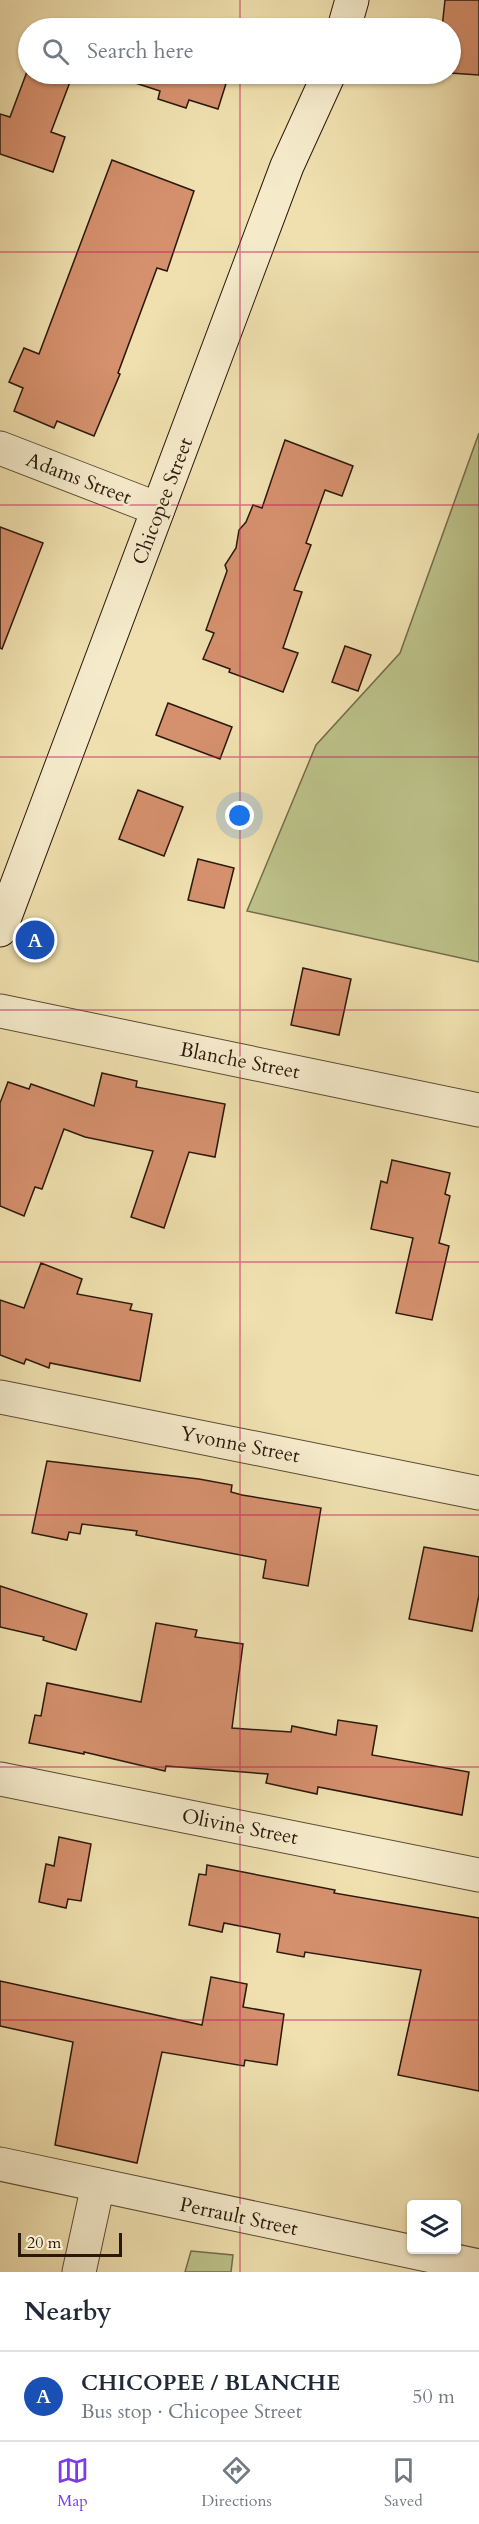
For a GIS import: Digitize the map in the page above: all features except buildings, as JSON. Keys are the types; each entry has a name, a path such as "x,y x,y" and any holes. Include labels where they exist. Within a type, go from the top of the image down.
{"street":[{"path":"347,18 352,0"},
{"name":"Chicopee Street","path":"0,930 287,166 324,84"},
{"name":"Adams Street","path":"0,448 158,509"},
{"name":"Blanche Street","path":"0,1011 479,1110"},
{"name":"Yvonne Street","path":"0,1397 479,1493"},
{"name":"Olivine Street","path":"0,1779 479,1875"},
{"name":"Perrault Street","path":"0,2164 479,2266"},
{"path":"79,2272 98,2185"}],"green space":[{"path":"479,433 479,962 247,911 316,745 400,653"},
{"path":"191,2251 233,2255 231,2272 185,2272"}],"place":[{"name":"CHICOPEE / BLANCHE","path":"35,940"}]}
